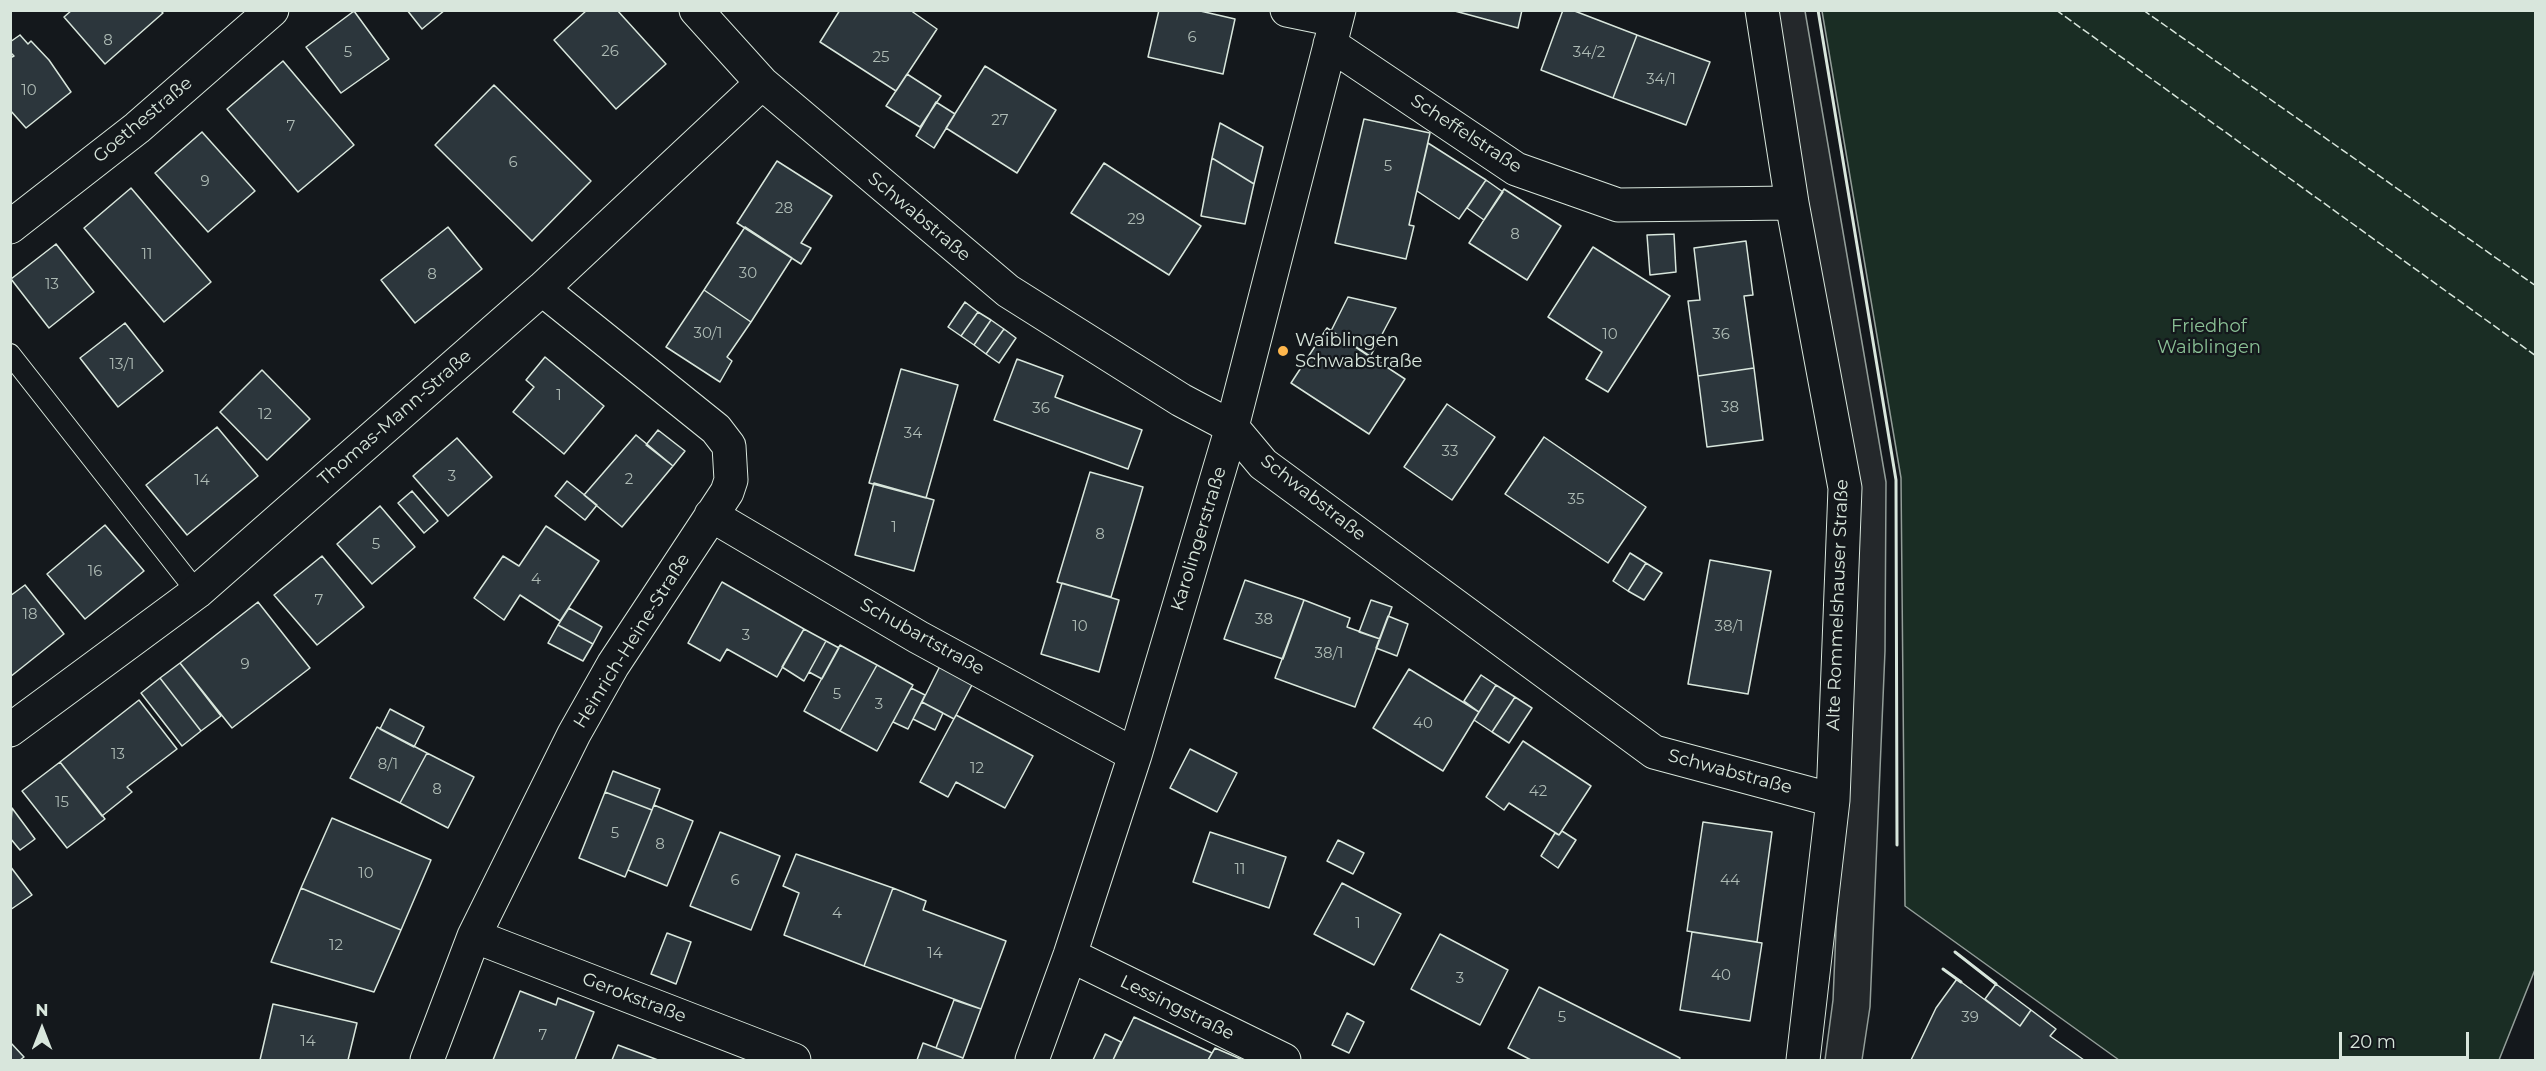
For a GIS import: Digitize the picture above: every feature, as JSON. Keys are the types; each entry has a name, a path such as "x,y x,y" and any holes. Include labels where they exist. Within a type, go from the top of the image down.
{"street":[{"name":"Goethestraße","path":"10,227 137,128 272,10"},
{"name":"Schwabstraße","path":"696,10 762,83 1008,291 1181,400 1232,427 1263,464 1654,752 1833,800"},
{"name":"Scheffelstraße","path":"1287,10 1335,25 1516,169 1618,206 1792,202"},
{"name":"Alte Rommelshauser Straße","path":"1762,10 1792,202 1845,488 1833,800 1803,1060"},
{"name":"Karolingerstraße","path":"1032,1060 1070,955 1135,754 1232,427 1335,25"},
{"name":"Thomas-Mann-Straße","path":"10,730 197,592 542,289 762,83"},
{"name":"Heinrich-Heine-Straße","path":"427,1060 474,936 574,734 607,675 711,515 731,480 729,446 716,429 542,289"},
{"name":"Schubartstraße","path":"711,515 918,637 1135,754"},
{"name":"Gerokstraße","path":"474,936 794,1060"},
{"name":"Lessingstraße","path":"1070,955 1284,1060"}],"lane":[{"path":"10,354 197,592"}],"green space":[{"name":"Friedhof Waiblingen","path":"1822,11 2535,11 2536,967 2499,1060 2119,1060 1905,906 1901,478"}],"shaded area":[{"path":"1777,11 1805,11 1886,482 1885,651 1870,1007 1862,1060 1825,1060 1833,1000 1855,487"}],"building":[{"path":"72,10 160,10 163,13 105,64 64,17"},
{"path":"407,10 445,10 422,29"},
{"path":"587,10 617,10 666,64 616,109 554,40"},
{"path":"840,10 910,10 937,29 896,91 820,42"},
{"path":"1159,10 1196,10 1235,19 1223,74 1148,57"},
{"path":"1451,10 1522,10 1518,28"},
{"path":"1563,10 1572,10 1637,35 1613,98 1541,70"},
{"path":"354,11 389,59 341,93 306,47"},
{"path":"20,35 28,44 31,41 49,60 71,92 26,128 10,110 10,58 14,56 10,52 10,42"},
{"path":"1637,35 1710,62 1686,125 1613,98"},
{"path":"283,61 354,145 298,192 227,109"},
{"path":"985,66 1056,110 1017,173 946,128"},
{"path":"907,74 941,96 920,127 886,106"},
{"path":"494,85 591,181 532,241 435,145"},
{"path":"936,102 955,114 934,148 916,136"},
{"path":"1364,119 1430,133 1409,225 1414,226 1406,259 1335,243"},
{"path":"1220,123 1263,147 1254,184 1212,158"},
{"path":"202,132 255,191 208,232 155,173"},
{"path":"1428,143 1486,180 1459,219 1417,191"},
{"path":"1212,158 1254,184 1245,224 1201,216"},
{"path":"777,161 832,196 801,243 811,248 801,264 737,223"},
{"path":"1104,163 1201,226 1169,275 1071,213"},
{"path":"1486,180 1503,192 1484,220 1467,208"},
{"path":"131,188 211,282 164,322 84,228"},
{"path":"1504,189 1561,226 1527,280 1469,243"},
{"path":"448,227 482,269 415,323 381,280"},
{"path":"745,227 792,258 751,322 704,290"},
{"path":"1674,234 1676,272 1650,275 1647,235"},
{"path":"1746,241 1753,295 1744,296 1754,368 1698,376 1688,301 1700,300 1694,248"},
{"path":"56,244 94,292 49,328 11,279"},
{"path":"1593,247 1670,296 1608,392 1586,379 1602,352 1548,317"},
{"path":"704,290 751,322 727,357 732,361 720,382 666,347"},
{"path":"1348,297 1396,308 1370,357 1331,331"},
{"path":"965,302 978,312 961,336 948,327"},
{"path":"978,312 991,320 974,345 961,336"},
{"path":"991,320 1004,329 986,354 974,345"},
{"path":"125,323 163,371 118,407 80,358"},
{"path":"1327,328 1405,379 1369,434 1291,383"},
{"path":"1004,329 1016,338 999,363 986,354"},
{"path":"545,357 604,406 564,454 513,412 534,387 526,380"},
{"path":"1017,359 1063,376 1055,397 1142,430 1128,469 994,420"},
{"path":"1754,368 1763,440 1707,447 1698,376"},
{"path":"901,369 958,385 926,498 869,483"},
{"path":"262,370 310,419 267,460 220,412"},
{"path":"1447,404 1495,437 1452,500 1404,467"},
{"path":"217,427 258,476 187,535 146,485"},
{"path":"658,430 685,451 673,466 646,445"},
{"path":"636,435 673,466 622,527 584,495"},
{"path":"1544,437 1646,507 1608,563 1505,494"},
{"path":"457,438 492,477 448,516 413,476"},
{"path":"1090,472 1143,487 1111,597 1057,582"},
{"path":"567,481 597,505 585,520 555,496"},
{"path":"874,483 934,500 914,571 855,555"},
{"path":"412,491 438,521 424,533 398,503"},
{"path":"380,506 415,547 372,584 337,544"},
{"path":"105,525 144,571 85,619 47,574"},
{"path":"546,526 599,561 560,621 520,595 504,620 474,598 503,556 519,566"},
{"path":"1630,553 1646,563 1628,591 1613,581"},
{"path":"322,556 364,607 317,645 274,595"},
{"path":"1710,560 1771,571 1748,694 1688,684"},
{"path":"1646,563 1662,573 1644,600 1628,591"},
{"path":"1245,580 1304,600 1283,659 1224,639"},
{"path":"722,582 804,629 777,677 727,649 720,661 688,643"},
{"path":"1062,583 1119,600 1099,672 1041,654"},
{"path":"25,585 64,634 10,677 10,596"},
{"path":"1304,600 1350,618 1347,627 1380,639 1355,707 1275,678"},
{"path":"1371,600 1392,607 1380,639 1359,632"},
{"path":"258,602 310,668 232,728 180,663"},
{"path":"569,608 602,627 593,644 558,625"},
{"path":"1388,616 1408,624 1397,656 1376,648"},
{"path":"558,625 593,644 583,661 548,643"},
{"path":"804,629 826,641 804,681 782,667"},
{"path":"826,641 839,648 822,679 809,672"},
{"path":"840,645 877,665 840,731 804,711"},
{"path":"180,663 221,716 201,731 160,678"},
{"path":"877,665 913,685 877,751 840,731"},
{"path":"940,666 973,683 954,719 922,702"},
{"path":"1409,669 1479,712 1443,771 1373,728"},
{"path":"1481,675 1496,685 1479,712 1464,701"},
{"path":"160,678 201,731 182,746 141,693"},
{"path":"1496,685 1515,697 1492,732 1474,720"},
{"path":"911,688 925,695 908,729 893,722"},
{"path":"1515,697 1532,708 1509,743 1492,732"},
{"path":"139,700 177,749 127,787 132,792 102,816 60,762"},
{"path":"922,702 943,713 935,730 913,719"},
{"path":"390,709 424,727 414,747 380,729"},
{"path":"956,715 1033,756 1005,808 956,782 948,797 920,782"},
{"path":"377,727 427,753 400,803 350,778"},
{"path":"1523,741 1591,786 1559,835 1509,803 1504,810 1486,797"},
{"path":"1190,749 1237,773 1217,812 1170,788"},
{"path":"427,753 474,777 448,828 400,803"},
{"path":"60,762 105,819 67,848 22,791"},
{"path":"613,771 660,789 652,810 605,792"},
{"path":"605,792 652,810 625,877 579,858"},
{"path":"654,805 693,821 667,886 628,870"},
{"path":"12,808 35,839 20,850 10,838"},
{"path":"332,818 431,860 401,930 301,888"},
{"path":"1703,822 1772,832 1757,942 1687,931"},
{"path":"1562,831 1576,840 1558,868 1541,856 1555,833 1559,835"},
{"path":"720,832 780,856 751,930 690,906"},
{"path":"1210,832 1286,857 1269,908 1193,882"},
{"path":"1338,840 1364,853 1353,874 1327,861"},
{"path":"796,854 893,888 864,966 784,935 799,893 783,886"},
{"path":"10,866 32,895 10,910"},
{"path":"1342,883 1401,914 1374,965 1314,934"},
{"path":"301,888 401,930 374,992 271,962"},
{"path":"893,888 926,901 923,910 1006,941 981,1009 864,966"},
{"path":"1692,932 1762,943 1750,1021 1680,1010"},
{"path":"667,933 691,942 676,984 651,974"},
{"path":"1440,934 1508,970 1480,1025 1411,989"},
{"path":"1957,979 2020,1026 2031,1010 2056,1029 2050,1036 2084,1060 1911,1060 1936,1008"},
{"path":"1996,984 2031,1010 2020,1026 1985,999"},
{"path":"1539,987 1680,1058 1679,1060 1531,1060 1508,1048"},
{"path":"520,991 556,1005 558,998 594,1012 575,1060 493,1060"},
{"path":"954,1000 981,1009 963,1058 936,1048"},
{"path":"273,1004 357,1023 348,1060 260,1060"},
{"path":"1347,1013 1364,1022 1349,1053 1332,1045"},
{"path":"1134,1017 1212,1053 1208,1060 1113,1060"},
{"path":"1105,1034 1121,1042 1113,1060 1093,1060"},
{"path":"10,1042 24,1057 20,1060 10,1060"},
{"path":"923,1043 963,1058 962,1060 917,1060"},
{"path":"618,1045 658,1060 612,1060"},
{"path":"1215,1048 1243,1060 1208,1060"}],"fence":[{"path":"2056,10 2536,356"},
{"path":"2143,10 2536,286"}],"wall":[{"path":"1818,10 1896,480 1897,845"},
{"path":"1955,952 1996,984"},
{"path":"1943,969 1961,982"}],"place":[{"name":"Waiblingen Schwabstraße","path":"1283,351"}]}
